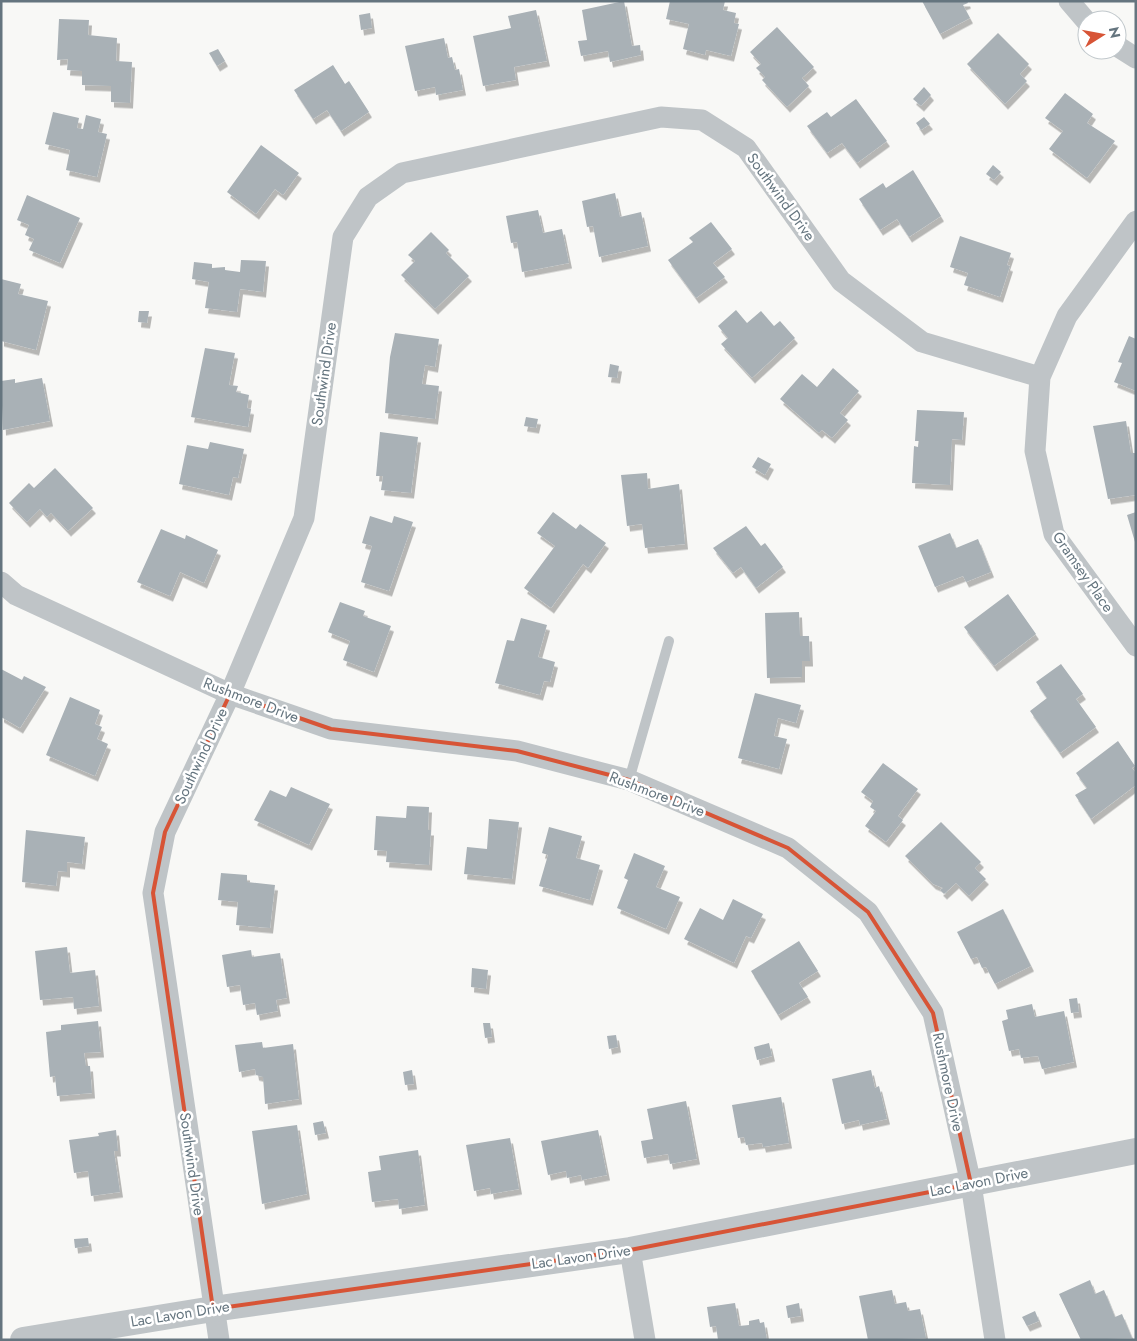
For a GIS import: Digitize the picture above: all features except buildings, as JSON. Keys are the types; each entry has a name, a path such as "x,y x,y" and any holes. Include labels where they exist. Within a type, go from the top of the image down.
{"street":[{"name":"Southwind Drive","path":"219,1340 153,893 165,832 230,694 304,518 343,237 368,197 402,173 661,117 702,120 746,148 841,281 922,342 1040,377"},
{"name":"Gramsey Place","path":"1136,221 1067,316 1040,377 1036,451 1054,534 1136,646"},
{"name":"Rushmore Drive","path":"1,582 16,595 230,694 331,729 516,751 628,780 788,848 868,912 933,1013 971,1184 995,1340"},
{"name":"Lac Lavon Drive","path":"23,1340 213,1309 630,1250 1136,1152"},
{"path":"630,1250 644,1340"}],"lane":[{"path":"628,780 669,641"}],"highlighted area":[{"path":"230,694 331,729 517,751 629,780 788,848 868,912 933,1013 971,1184 630,1250 213,1309 153,893 165,832"}]}
